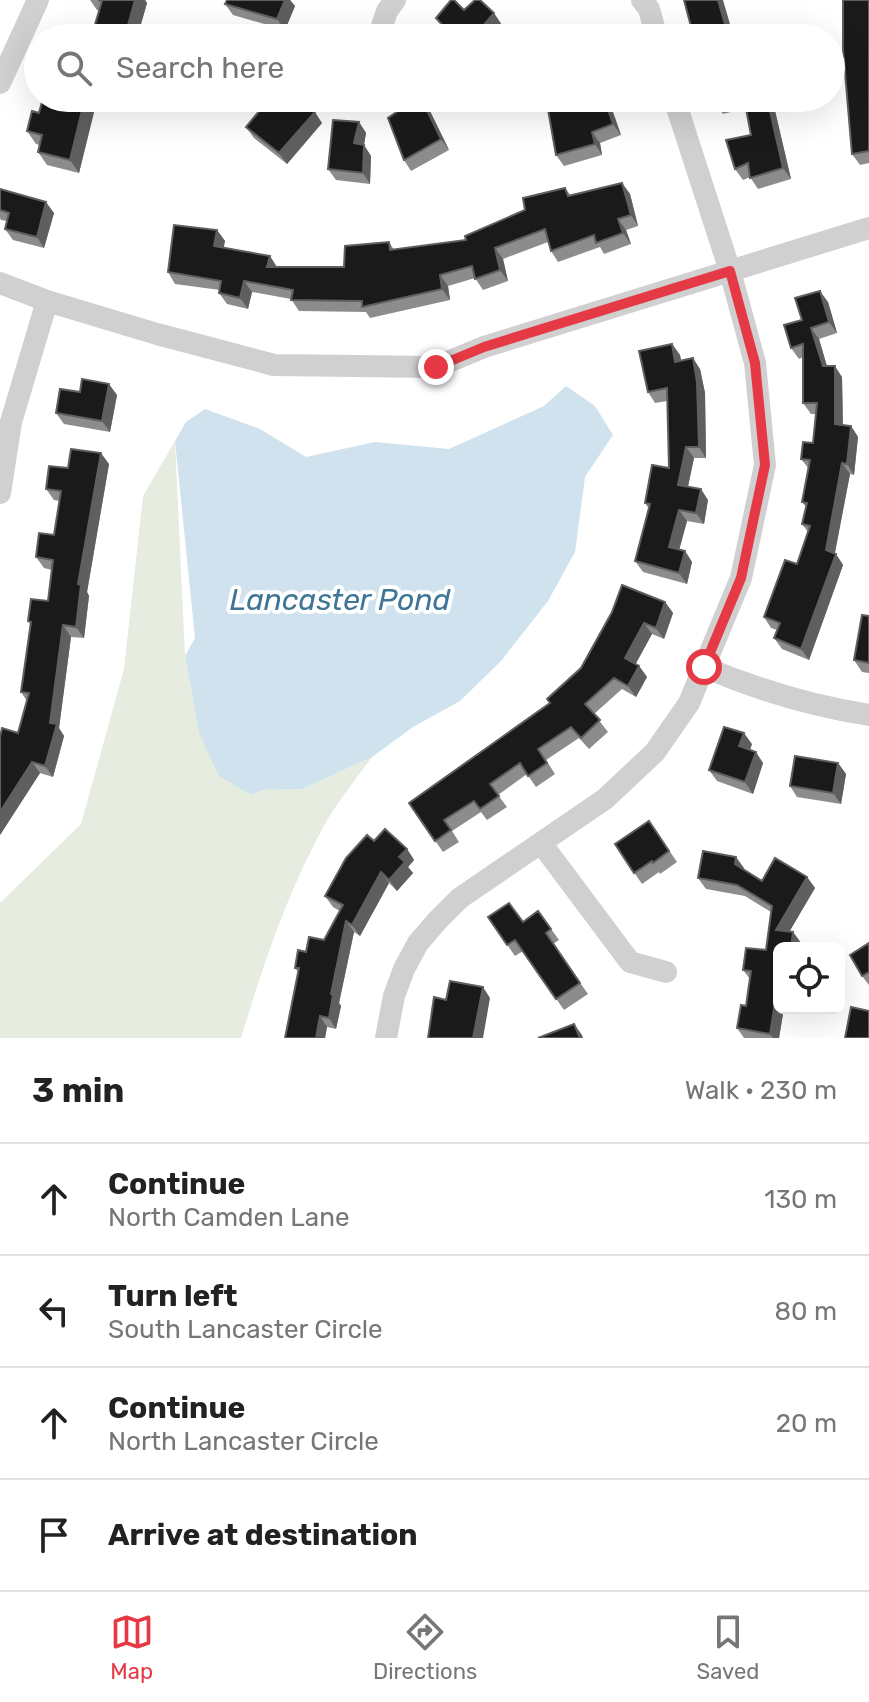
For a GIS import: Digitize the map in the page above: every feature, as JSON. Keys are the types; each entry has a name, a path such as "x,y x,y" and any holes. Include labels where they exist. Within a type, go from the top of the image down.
{"street":[{"path":"27,24 38,0"},
{"path":"383,24 395,0"},
{"path":"642,0 649,9 653,24"},
{"path":"0,83 24,31"},
{"path":"386,1038 394,996 418,943 460,898 605,799 655,752 689,703 741,578 765,465 755,363 730,271 679,112"},
{"path":"0,283 47,301 157,334 274,365 436,367 484,347 869,228"},
{"path":"0,493 11,422 47,301"},
{"path":"704,667 817,707 869,715"},
{"path":"541,843 630,962 666,972"}],"shaded area":[{"path":"175,441 185,656 199,733 251,795 263,790 302,789 372,757 341,798 312,849 267,956 241,1038 0,1038 0,903 81,824 124,669 143,496"}],"water":[{"name":"Lancaster Pond","path":"566,386 595,406 613,435 585,477 575,552 548,601 501,661 460,701 413,727 372,757 302,789 263,790 251,795 219,776 199,733 185,656 195,638 175,441 186,422 205,409 260,429 306,457 375,442 449,449 544,406"}],"building":[{"path":"98,0 135,0 128,24 95,24 102,1"},
{"path":"227,0 285,0 277,19 225,4"},
{"path":"451,0 464,10 475,0 480,0 494,13 485,24 441,24 436,18"},
{"path":"684,0 718,0 725,24 690,24"},
{"path":"843,0 869,0 869,151 852,154 845,72 845,24"},
{"path":"32,112 82,112 70,160 38,152 42,135 27,131"},
{"path":"258,112 315,112 279,153 246,127"},
{"path":"397,112 428,112 441,139 404,160 388,118"},
{"path":"548,112 609,112 613,124 592,132 595,144 556,155"},
{"path":"747,112 770,112 783,168 750,178 748,163 735,169 726,140 751,135"},
{"path":"333,120 359,122 354,143 364,145 363,173 328,169"},
{"path":"622,183 631,215 618,219 623,233 596,243 594,235 551,251 545,229 495,248 500,270 475,279 472,266 440,275 442,289 362,307 362,301 291,300 293,290 244,281 240,298 219,293 221,281 168,272 174,225 217,230 214,246 270,256 267,267 344,267 345,246 389,242 390,250 466,240 465,236 525,210 523,198 565,188 568,196"},
{"path":"0,189 46,202 37,237 5,229 9,213 0,210"},
{"path":"820,291 829,322 811,328 823,366 835,366 835,424 851,426 847,464 842,463 826,550 836,554 801,649 774,638 780,623 764,617 785,560 797,564 810,526 802,524 807,503 802,502 810,460 801,459 803,442 813,443 817,403 803,403 803,344 791,348 784,325 802,320 795,298"},
{"path":"672,344 675,362 693,358 697,382 699,447 686,447 678,485 701,489 696,513 679,510 669,547 685,551 679,573 635,561 650,504 645,503 652,465 669,468 667,388 648,392 639,351"},
{"path":"82,379 109,384 102,421 56,413 60,389 80,392"},
{"path":"71,449 101,453 78,584 81,585 76,627 63,625 50,723 57,724 45,766 32,762 0,812 2,728 18,733 29,693 21,692 31,622 28,621 31,599 48,601 53,560 36,557 39,533 54,535 61,491 46,489 49,466 68,468"},
{"path":"622,585 665,602 656,628 644,623 625,658 639,666 628,686 614,678 585,704 600,720 581,738 571,727 538,749 547,763 528,776 520,763 490,784 499,796 480,809 474,801 444,820 451,830 435,841 409,803 550,703 547,699 581,668 612,612"},
{"path":"862,615 869,616 869,663 854,660"},
{"path":"724,727 744,733 739,746 756,752 745,782 709,770"},
{"path":"795,756 838,763 833,793 790,786"},
{"path":"649,821 669,851 634,873 615,844"},
{"path":"385,829 407,849 399,857 405,862 389,880 381,872 352,925 346,921 329,1018 320,1016 316,1038 285,1038 299,968 295,968 298,950 306,952 309,937 324,940 343,905 325,896 346,858 367,835 374,841"},
{"path":"703,851 736,857 735,864 762,881 775,858 807,877 776,930 793,932 792,942 773,942 773,1014 770,1034 737,1028 741,1005 746,1006 751,971 743,970 746,948 766,950 772,906 737,885 698,878"},
{"path":"509,903 523,922 538,911 551,929 546,933 580,983 556,999 515,940 507,945 488,917"},
{"path":"869,943 869,972 862,976 850,955"},
{"path":"450,981 483,987 473,1038 428,1038 434,997 446,1000"},
{"path":"851,1007 869,1011 869,1038 845,1038"},
{"path":"574,1024 580,1038 538,1038"}],"route":[{"path":"436,367 484,347 730,271 755,363 765,465 741,578 704,667"}]}
